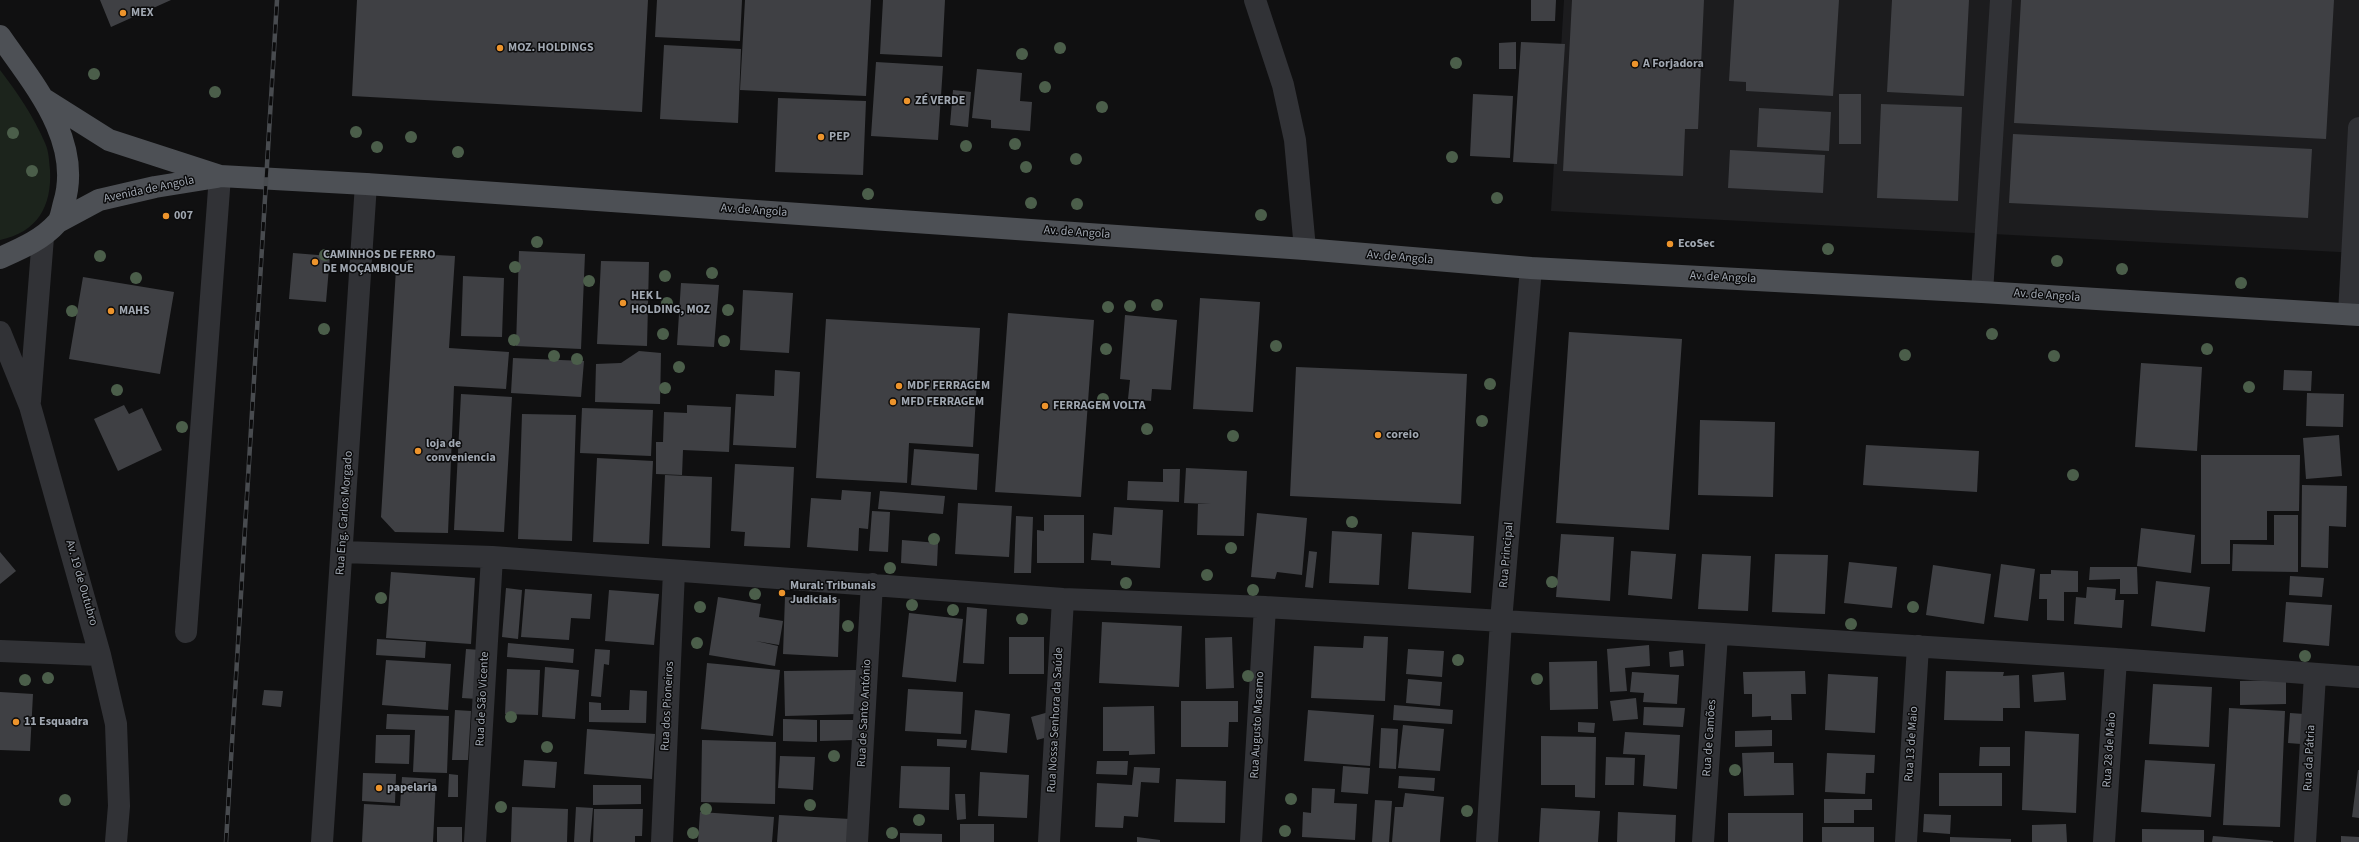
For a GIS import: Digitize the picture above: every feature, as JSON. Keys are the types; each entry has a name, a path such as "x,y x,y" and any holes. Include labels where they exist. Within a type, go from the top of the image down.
{"main road":[{"path":"0,36 44,99 58,128 68,159 68,190 58,222 43,237 0,258"},
{"path":"44,99 109,140 220,176 366,184"},
{"name":"Avenida de Angola","path":"58,222 99,200 155,187 220,176"},
{"name":"Av. de Angola","path":"366,184 1305,249 1432,261 1531,268 1982,292 2354,315"}],"street":[{"path":"1255,0 1283,85 1295,140 1305,249"},
{"path":"1982,292 2001,0"},
{"path":"2354,315 2359,128"},
{"path":"186,632 220,176"},
{"name":"Rua Eng. Carlos Morgado","path":"322,842 366,184"},
{"path":"30,406 43,237"},
{"name":"Rua Principal","path":"1487,842 1501,621 1531,268"},
{"name":"Av. 19 de Outubro","path":"0,332 30,406 100,655 116,724 119,806 116,842"},
{"path":"342,552 492,557 1063,598 1265,607 2116,658 2359,677"},
{"name":"Rua de São Vicente","path":"475,842 492,557"},
{"name":"Rua dos Pioneiros","path":"662,842 674,571"},
{"name":"Rua de Santo António","path":"857,842 872,584"},
{"name":"Rua Nossa Senhora da Saúde","path":"1049,842 1063,598"},
{"name":"Rua Augusto Macamo","path":"1251,842 1265,607"},
{"name":"Rua de Camões","path":"1703,842 1716,634"},
{"name":"Rua 13 de Maio","path":"1906,842 1918,646"},
{"path":"0,651 100,655"},
{"name":"Rua 28 de Maio","path":"2104,842 2116,658"},
{"name":"Rua da Pátria","path":"2305,842 2315,674"}],"shaded area":[{"path":"1564,0 2359,0 2359,253 1551,211"},
{"path":"0,70 25,105 41,133 49,156 50,183 45,206 40,216 33,224 24,231 0,240"}],"building":[{"name":"MEX","path":"100,0 171,0 111,27"},
{"name":"MOZ. HOLDINGS","path":"357,0 648,0 642,112 352,96"},
{"path":"657,0 742,0 740,41 655,37"},
{"path":"745,0 871,0 866,96 740,90"},
{"path":"883,0 945,0 942,57 880,54"},
{"path":"1531,0 1556,0 1555,21 1531,21"},
{"name":"A Forjadora","path":"1572,0 1704,0 1698,129 1685,129 1683,176 1563,171"},
{"path":"1734,0 1839,0 1833,96 1746,91 1746,82 1729,81"},
{"path":"1892,0 1969,0 1964,96 1887,92"},
{"path":"2021,0 2334,0 2326,139 2014,123"},
{"path":"1516,42 1516,69 1499,69 1499,43"},
{"path":"1521,42 1565,44 1557,164 1513,162"},
{"path":"664,45 741,49 738,123 660,119"},
{"name":"ZÉ VERDE","path":"876,62 943,66 938,140 871,136"},
{"path":"977,69 1022,73 1020,101 1032,102 1030,131 991,128 991,120 972,118"},
{"path":"953,90 971,92 968,127 950,125"},
{"path":"1473,94 1513,96 1510,158 1470,156"},
{"path":"1839,94 1861,94 1861,144 1839,144"},
{"name":"PEP","path":"778,98 866,101 863,175 775,172"},
{"path":"1881,104 1962,107 1958,201 1877,198"},
{"path":"1759,108 1831,112 1829,151 1757,147"},
{"path":"2013,134 2312,149 2308,218 2009,203"},
{"path":"1730,150 1825,155 1823,193 1728,188"},
{"path":"519,251 585,254 581,349 516,346"},
{"path":"293,253 330,256 326,302 289,299"},
{"path":"417,254 455,256 449,348 509,352 506,389 454,386 448,533 395,532 381,517 396,269"},
{"name":"HEK L HOLDING, MOZ","path":"601,261 649,262 647,346 597,344"},
{"path":"463,276 504,278 502,337 461,336"},
{"name":"MAHS","path":"83,277 174,292 160,374 69,359"},
{"path":"681,283 719,285 714,347 677,345"},
{"path":"743,290 793,293 789,353 740,350"},
{"path":"1200,298 1260,302 1253,412 1193,409"},
{"name":"FERRAGEM VOLTA","path":"1008,313 1094,320 1081,497 995,492"},
{"path":"1125,315 1177,320 1171,390 1152,389 1151,401 1128,399 1130,380 1120,379"},
{"name":"MDF FERRAGEM","path":"826,319 980,328 973,447 909,443 907,483 816,478"},
{"path":"1569,332 1682,339 1669,530 1556,523"},
{"path":"639,351 661,353 660,404 595,402 596,364 621,363"},
{"path":"513,358 584,361 581,397 511,393"},
{"path":"2141,363 2202,367 2197,451 2135,447"},
{"name":"coreio","path":"1296,367 1467,374 1461,504 1290,496"},
{"path":"775,370 800,372 796,448 733,445 736,394 774,396"},
{"path":"2284,370 2312,371 2311,391 2283,390"},
{"path":"2307,393 2344,394 2343,427 2306,426"},
{"path":"461,394 512,397 504,532 454,530"},
{"path":"124,405 129,414 142,408 162,450 118,471 94,419"},
{"path":"687,405 731,407 729,452 683,450 682,475 656,474 656,442 663,442 664,412 687,413"},
{"path":"582,408 653,410 651,456 580,453"},
{"path":"522,414 576,415 572,541 518,539"},
{"path":"1700,420 1775,422 1773,497 1698,495"},
{"path":"2339,435 2342,476 2306,479 2303,438"},
{"path":"1866,445 1979,451 1977,492 1863,485"},
{"path":"914,449 979,454 977,490 911,485"},
{"path":"2201,455 2300,455 2299,511 2267,511 2267,540 2230,540 2230,564 2201,564"},
{"path":"597,458 653,461 649,544 593,542"},
{"path":"735,464 794,467 790,548 744,546 745,532 731,531"},
{"path":"1186,468 1247,471 1244,536 1197,535 1198,504 1211,504 1184,503"},
{"path":"1163,469 1180,469 1179,502 1127,500 1128,481 1163,482"},
{"path":"665,475 712,477 710,548 662,546"},
{"path":"2302,485 2347,486 2346,527 2329,526 2328,568 2301,567"},
{"path":"842,490 871,492 868,529 859,528 858,551 807,547 811,498 841,500"},
{"path":"880,491 945,496 943,514 878,509"},
{"path":"958,503 1012,506 1009,557 955,554"},
{"path":"1114,507 1163,510 1160,568 1111,565 1111,561 1091,560 1093,533 1112,535"},
{"path":"872,511 890,512 888,552 869,551"},
{"path":"1257,513 1307,518 1302,575 1277,572 1275,579 1251,577"},
{"path":"1044,515 1084,515 1084,563 1037,563 1037,530 1044,531"},
{"path":"2274,515 2298,515 2298,572 2232,571 2233,544 2274,545"},
{"path":"1016,516 1033,517 1031,573 1014,573"},
{"path":"2141,528 2195,535 2191,573 2137,566"},
{"path":"1332,531 1382,534 1379,585 1329,583"},
{"path":"1412,532 1474,536 1471,593 1408,589"},
{"path":"1561,534 1614,537 1610,601 1556,597"},
{"path":"902,540 938,543 937,566 901,563"},
{"path":"1309,551 1317,552 1313,588 1305,587"},
{"path":"1631,551 1676,554 1672,599 1628,595"},
{"path":"0,552 16,571 0,584"},
{"path":"1702,554 1751,556 1748,611 1698,609"},
{"path":"1775,554 1828,555 1825,614 1772,612"},
{"path":"1849,562 1897,567 1892,608 1844,603"},
{"path":"2001,564 2035,569 2028,621 1994,617"},
{"path":"1933,565 1991,574 1984,624 1926,615"},
{"path":"2090,567 2137,567 2138,594 2120,594 2120,579 2089,580"},
{"path":"2051,570 2078,571 2078,592 2064,592 2064,621 2047,620 2047,599 2039,599 2040,574 2051,574"},
{"path":"391,572 475,578 471,644 386,638"},
{"path":"2290,576 2324,578 2322,597 2289,595"},
{"path":"2156,581 2210,587 2205,632 2151,626"},
{"path":"2087,587 2116,589 2115,600 2124,600 2122,628 2074,624 2076,597 2086,598"},
{"path":"506,588 522,590 518,639 502,637"},
{"path":"525,589 592,594 590,619 571,618 569,640 521,637"},
{"path":"609,590 659,594 654,645 605,641"},
{"path":"718,597 761,604 759,617 783,621 779,645 756,641 778,646 775,666 709,655"},
{"path":"785,597 840,599 838,657 783,654"},
{"path":"2286,602 2332,605 2329,646 2283,642"},
{"path":"967,607 987,609 984,664 963,663"},
{"path":"909,613 963,619 956,682 902,677"},
{"path":"1102,622 1182,626 1179,687 1099,683"},
{"path":"1364,636 1388,637 1385,701 1311,698 1314,646 1363,648"},
{"path":"1009,637 1044,637 1044,674 1009,674"},
{"path":"1232,637 1234,688 1206,689 1205,638"},
{"path":"377,639 426,642 425,658 376,655"},
{"path":"508,643 574,649 573,663 507,657"},
{"path":"1649,645 1650,666 1625,668 1627,691 1610,692 1607,649"},
{"path":"466,649 481,650 478,699 462,698"},
{"path":"595,649 610,650 609,665 604,664 601,697 591,696"},
{"path":"1408,649 1444,651 1442,677 1406,674"},
{"path":"1683,650 1684,666 1670,667 1669,652"},
{"path":"386,660 451,664 448,710 382,705"},
{"path":"1597,661 1598,709 1550,710 1549,662"},
{"path":"707,663 780,670 773,736 701,729"},
{"path":"545,667 579,670 575,719 542,717"},
{"path":"507,669 540,670 538,715 505,714"},
{"path":"856,670 857,714 785,716 784,671"},
{"path":"1805,671 1806,694 1791,694 1792,720 1771,720 1771,716 1752,717 1752,694 1744,694 1743,672"},
{"path":"1946,671 2004,672 2003,676 2019,675 2020,708 2003,708 2003,721 1944,720"},
{"path":"1632,672 1679,675 1677,704 1643,702 1644,693 1630,692"},
{"path":"2064,672 2066,700 2034,702 2032,675"},
{"path":"1828,674 1878,677 1875,733 1825,730"},
{"path":"1408,679 1442,682 1440,706 1406,703"},
{"path":"2286,680 2286,704 2240,705 2240,681"},
{"path":"2153,684 2212,687 2209,747 2149,744"},
{"path":"908,689 963,692 961,734 905,731"},
{"path":"264,690 283,691 281,707 262,705"},
{"path":"630,690 647,691 646,723 589,722 589,702 601,703 601,710 629,710"},
{"name":"11 Esquadra","path":"0,692 33,694 30,751 0,750"},
{"path":"1636,698 1638,719 1613,721 1610,701"},
{"path":"1181,701 1238,701 1238,722 1229,722 1228,747 1181,747"},
{"path":"1394,705 1453,710 1452,724 1393,720"},
{"path":"1154,706 1155,754 1129,755 1129,751 1103,751 1103,707"},
{"path":"1644,707 1685,708 1683,727 1643,725"},
{"path":"2229,708 2285,711 2280,827 2223,825"},
{"path":"455,710 471,711 468,760 452,760"},
{"path":"975,710 1010,714 1007,753 971,750"},
{"path":"1308,710 1374,715 1370,766 1304,761"},
{"path":"1049,712 1055,735 1037,740 1031,717"},
{"path":"2290,713 2304,714 2301,744 2288,743"},
{"path":"387,714 449,716 447,773 413,772 415,730 386,729"},
{"path":"783,719 817,720 817,742 783,741"},
{"path":"820,720 853,720 854,740 820,741"},
{"path":"1578,722 1595,723 1594,733 1578,732"},
{"path":"1403,725 1444,729 1440,771 1398,768"},
{"path":"1381,728 1398,729 1396,769 1379,768"},
{"path":"587,729 655,734 652,779 584,774"},
{"path":"1772,730 1772,746 1735,747 1735,731"},
{"path":"2025,731 2079,734 2076,813 2022,810"},
{"path":"1625,732 1680,735 1677,789 1643,786 1645,755 1623,754"},
{"path":"376,735 410,735 409,764 375,763"},
{"path":"1541,736 1596,737 1595,798 1575,797 1575,785 1541,785"},
{"path":"937,739 967,740 966,748 937,746"},
{"path":"702,740 776,742 775,804 701,802"},
{"path":"1980,747 2010,747 2010,766 1979,766"},
{"path":"1774,752 1774,763 1793,763 1794,795 1744,796 1742,753"},
{"path":"1827,753 1875,755 1874,773 1866,773 1865,794 1825,792"},
{"path":"780,756 815,757 813,790 778,788"},
{"path":"1606,757 1635,758 1634,785 1605,785"},
{"path":"524,760 557,762 555,788 522,786"},
{"path":"2145,760 2215,764 2211,817 2141,812"},
{"path":"1097,761 1128,761 1127,775 1096,774"},
{"path":"901,766 950,767 949,810 899,808"},
{"path":"1343,766 1370,768 1368,794 1341,792"},
{"path":"1134,767 1160,768 1159,783 1141,782 1138,817 1124,816 1123,828 1095,827 1097,783 1132,785"},
{"path":"2359,770 2359,818 2352,817"},
{"path":"980,772 1029,775 1027,818 978,816"},
{"name":"papelaria","path":"363,773 396,774 395,803 362,801"},
{"path":"1939,773 2002,773 2002,806 1939,806"},
{"path":"449,774 458,775 458,797 448,797"},
{"path":"1399,776 1435,778 1434,791 1398,788"},
{"path":"402,777 436,779 433,842 362,842 364,804 400,806"},
{"path":"1176,779 1226,781 1225,823 1174,822"},
{"path":"593,785 641,785 641,804 593,805"},
{"path":"1312,788 1335,789 1334,803 1357,804 1355,840 1302,837 1303,812 1311,813"},
{"path":"1405,793 1444,797 1440,842 1392,842 1395,807 1403,807"},
{"path":"955,794 965,794 966,819 957,820"},
{"path":"1824,799 1872,799 1872,810 1854,810 1854,823 1824,823"},
{"path":"1375,800 1392,801 1389,842 1372,842"},
{"path":"512,807 568,809 567,842 511,842"},
{"path":"576,807 593,808 590,842 574,842"},
{"path":"1541,808 1600,811 1598,842 1539,842"},
{"path":"594,809 643,809 642,836 635,836 635,842 593,842"},
{"path":"700,812 774,817 772,842 698,842"},
{"path":"1618,812 1676,815 1675,842 1617,842"},
{"path":"1728,813 1803,813 1803,842 1728,842"},
{"path":"1924,814 1951,815 1950,834 1923,832"},
{"path":"779,815 850,819 849,842 777,842"},
{"path":"960,824 994,824 994,842 960,842"},
{"path":"2066,824 2067,842 2032,842 2032,825"},
{"path":"437,827 462,827 462,842 437,842"},
{"path":"1822,827 1874,827 1874,842 1822,842"},
{"path":"2142,829 2204,830 2204,842 2142,842"},
{"path":"900,833 942,834 942,842 900,842"},
{"path":"2213,836 2273,841 2273,842 2212,842"},
{"path":"2341,836 2359,837 2359,842 2341,842"},
{"path":"1137,837 1160,840 1160,842 1137,842"},
{"path":"1950,837 2011,839 2011,842 1950,842"}],"railway":[{"path":"226,842 277,0"}],"place":[{"name":"MEX","path":"123,13"},
{"name":"MOZ. HOLDINGS","path":"500,48"},
{"name":"A Forjadora","path":"1635,64"},
{"name":"ZÉ VERDE","path":"907,101"},
{"name":"PEP","path":"821,137"},
{"name":"007","path":"166,216"},
{"name":"EcoSec","path":"1670,244"},
{"name":"CAMINHOS DE FERRO DE MOÇAMBIQUE","path":"315,262"},
{"name":"HEK L HOLDING, MOZ","path":"623,303"},
{"name":"MAHS","path":"111,311"},
{"name":"MDF FERRAGEM","path":"899,386"},
{"name":"MFD FERRAGEM","path":"893,402"},
{"name":"FERRAGEM VOLTA","path":"1045,406"},
{"name":"coreio","path":"1378,435"},
{"name":"loja de conveniencia","path":"418,451"},
{"name":"Mural: Tribunais Judiciais","path":"782,593"},
{"name":"11 Esquadra","path":"16,722"},
{"name":"papelaria","path":"379,788"}]}
